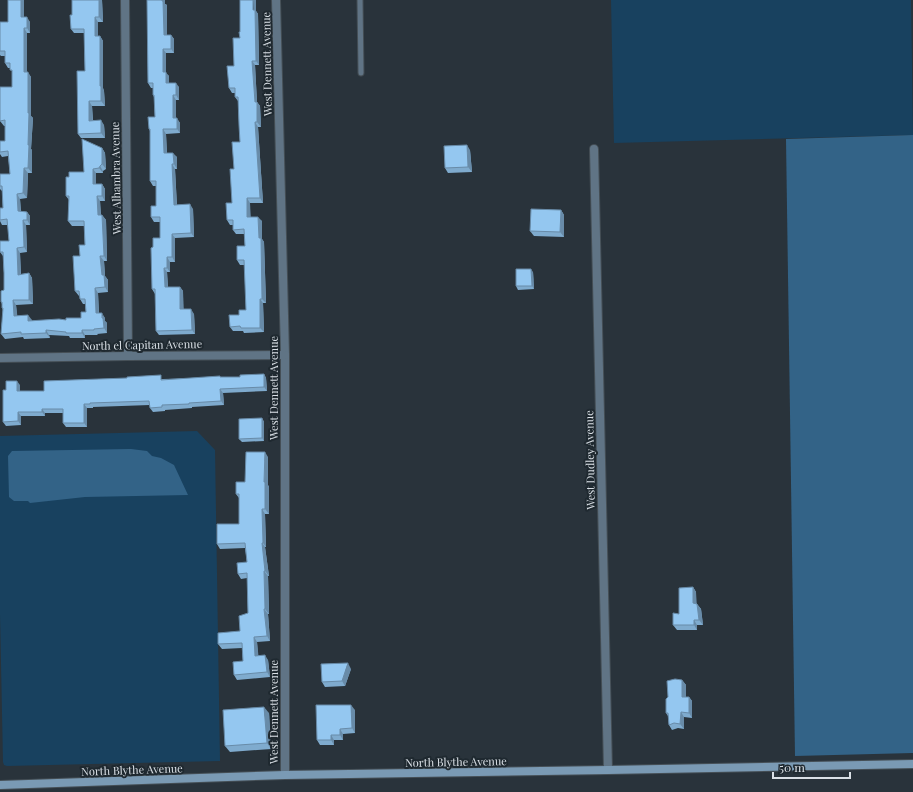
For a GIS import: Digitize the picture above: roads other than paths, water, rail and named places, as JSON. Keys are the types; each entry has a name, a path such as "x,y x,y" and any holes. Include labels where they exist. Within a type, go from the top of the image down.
{"street":[{"name":"West Alhambra Avenue","path":"125,0 128,356"},
{"name":"West Dennett Avenue","path":"276,0 285,355 285,775"},
{"name":"West Dudley Avenue","path":"594,149 608,770"},
{"name":"North el Capitan Avenue","path":"0,358 285,355"},
{"name":"North Blythe Avenue","path":"0,785 285,775 913,764"}],"lane":[{"path":"360,0 361,73"}]}
